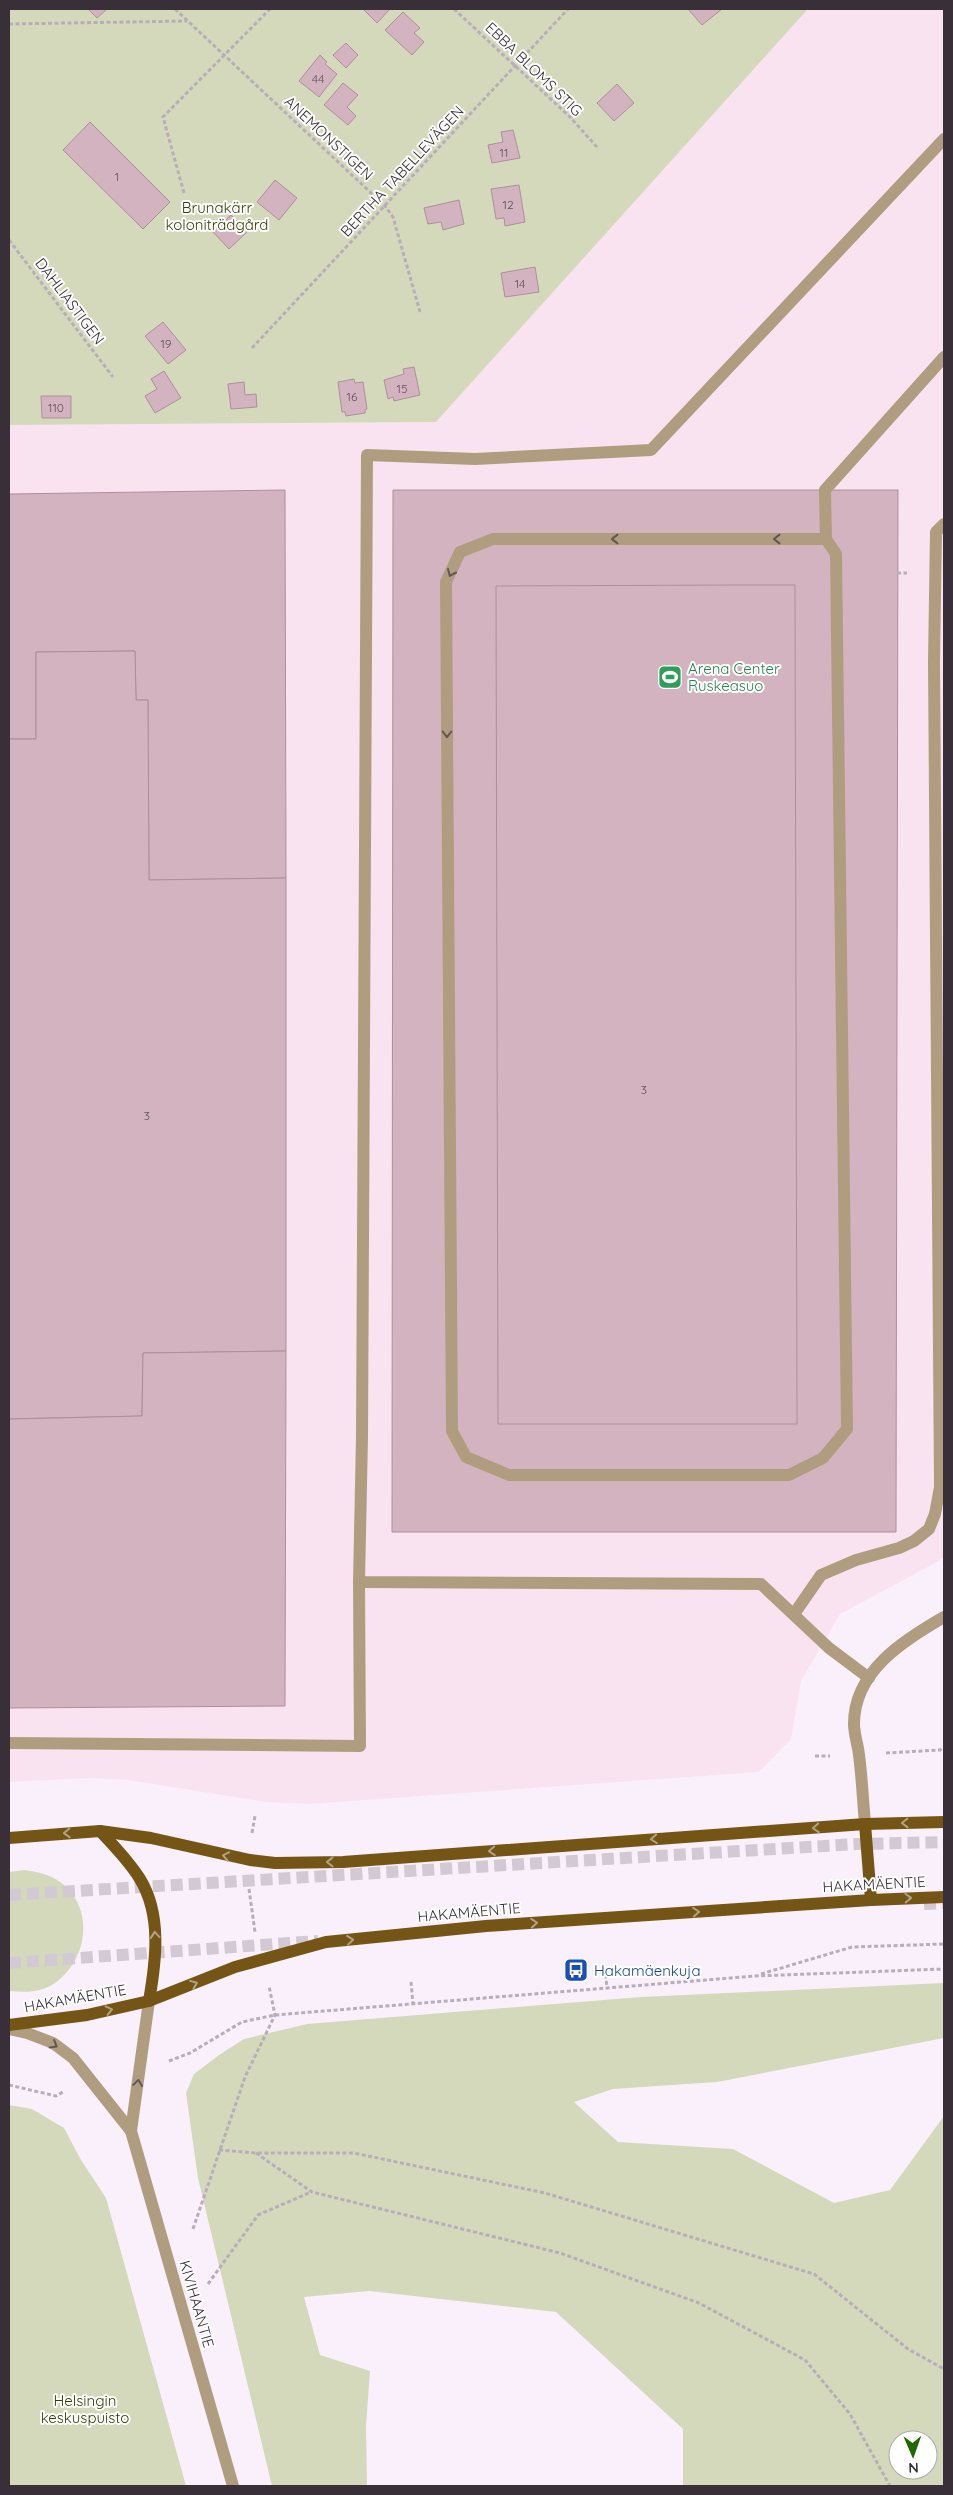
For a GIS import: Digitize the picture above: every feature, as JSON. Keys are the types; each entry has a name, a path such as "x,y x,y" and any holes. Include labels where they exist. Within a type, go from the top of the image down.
{"main road":[{"path":"9,1838 100,1831 151,1838 250,1860 275,1863 343,1862 865,1824 944,1822"},
{"path":"865,1824 871,1900"},
{"path":"100,1831 141,1880 151,1908 156,1938 149,2001"},
{"name":"HAKAMÄENTIE","path":"9,2025 87,2015 149,2001 263,1958 326,1942 476,1927 871,1900 944,1897"}],"street":[{"path":"9,1743 360,1746 359,1582 369,496 367,455 475,459 651,450 944,139"},
{"path":"826,539 493,539 460,552 446,582 452,1431 466,1457 509,1475 788,1475 823,1458 847,1429 836,554 826,539 825,490 944,357"},
{"path":"794,1614 821,1575 856,1560 899,1548 914,1541 929,1530 935,1514 940,1487 934,661 936,532 944,524"},
{"path":"359,1582 761,1584 829,1648 869,1678"},
{"path":"865,1824 859,1755 854,1723 859,1700 869,1678 884,1658 910,1638 944,1617"},
{"name":"KIVIHAANTIE","path":"131,2131 149,2001"},
{"name":"KIVIHAANTIE","path":"9,2029 27,2033 53,2043 73,2058 131,2131 233,2486"}],"path":[{"name":"ANEMONSTIGEN","path":"175,9 386,206 393,216 420,312"},
{"path":"184,193 163,117 270,9"},
{"name":"EBBA BLOMS STIG","path":"454,9 570,117 597,148"},
{"name":"BERTHA TABELLEVÄGEN","path":"252,348 568,9"},
{"path":"9,24 188,20"},
{"name":"DAHLIASTIGEN","path":"9,240 113,376"},
{"path":"859,1755 943,1749"},
{"path":"193,2229 245,2077 275,2015 263,1958 255,1934 248,1882 255,1816"},
{"path":"755,1976 852,1947 944,1944"},
{"path":"605,1968 607,1988"},
{"path":"168,2062 190,2054 242,2022 275,2015 755,1976 944,1969"},
{"path":"411,1982 413,2004"},
{"path":"9,2085 56,2096"},
{"path":"219,2150 256,2153 354,2154 545,2193 814,2274 908,2349 944,2369"},
{"path":"256,2153 312,2192 560,2253 699,2303 804,2360 850,2414 890,2486"},
{"path":"208,2284 258,2215 312,2192"}],"shaded area":[{"path":"808,9 944,9 944,1556 939,1561 840,1614 801,1681 791,1739 759,1772 309,1804 266,1802 129,1780 92,1778 9,1782 9,425 436,422"}],"green space":[{"name":"Brunakärr koloniträdgård","path":"9,9 808,9 436,422 9,425"},
{"path":"24,1870 52,1877 60,1882 72,1893 83,1921 83,1936 79,1951 63,1977 45,1988 25,1992 9,1991 9,1872"},
{"path":"944,1983 944,2038 717,2082 613,2089 574,2102 618,2142 733,2149 834,2203 890,2190 944,2116 944,2486 683,2486 683,2429 556,2312 369,2291 304,2297 320,2355 370,2371 366,2426 367,2486 272,2486 198,2178 186,2093 194,2074 244,2039 307,2024 641,1997"},
{"name":"Helsingin keskuspuisto","path":"9,2105 32,2109 64,2128 81,2160 106,2198 186,2486 9,2486"}],"building":[{"path":"88,9 107,9 97,18"},
{"path":"365,9 390,9 377,23"},
{"path":"688,9 722,9 702,25"},
{"path":"403,12 420,28 414,33 424,42 412,55 385,30"},
{"path":"346,43 358,55 346,68 333,55"},
{"path":"320,55 327,62 325,64 337,74 319,97 299,81"},
{"path":"343,83 358,95 347,107 356,116 348,125 324,105"},
{"path":"617,84 634,103 614,121 597,103"},
{"path":"90,122 170,202 143,229 63,150"},
{"path":"513,130 520,158 492,163 488,145 503,142 501,132"},
{"path":"275,180 297,198 279,220 257,202"},
{"path":"519,185 525,222 505,226 504,218 496,219 491,189"},
{"path":"459,200 464,224 443,230 441,222 428,224 424,208"},
{"path":"231,215 247,232 229,249 213,232"},
{"path":"535,267 539,292 505,297 501,273"},
{"path":"163,322 186,350 168,364 145,336"},
{"path":"414,367 420,395 394,401 393,397 388,399 384,380 404,374 403,369"},
{"path":"164,371 181,398 155,413 145,396 157,389 151,379"},
{"path":"354,379 355,383 363,382 367,409 365,413 346,416 345,412 342,412 338,382"},
{"path":"244,382 245,395 256,394 257,407 231,409 228,384"},
{"path":"41,396 71,396 71,418 42,418"},
{"path":"285,490 286,878 149,880 148,700 136,700 135,651 36,652 36,739 9,739 9,494"},
{"path":"393,490 898,490 896,1532 392,1532"},
{"path":"795,585 797,1424 498,1424 496,586"},
{"path":"135,651 136,700 148,700 149,880 286,878 286,1351 143,1353 142,1416 9,1419 9,739 36,739 36,652"},
{"path":"286,1351 285,1706 9,1708 9,1419 142,1416 143,1353"}],"tunnel":[{"path":"9,1895 857,1844 944,1842"},
{"path":"924,1904 944,1903"},
{"path":"9,1963 318,1941"}],"place":[{"name":"Arena Center Ruskeasuo","path":"670,677"},
{"name":"Hakamäenkuja","path":"576,1970"}]}
